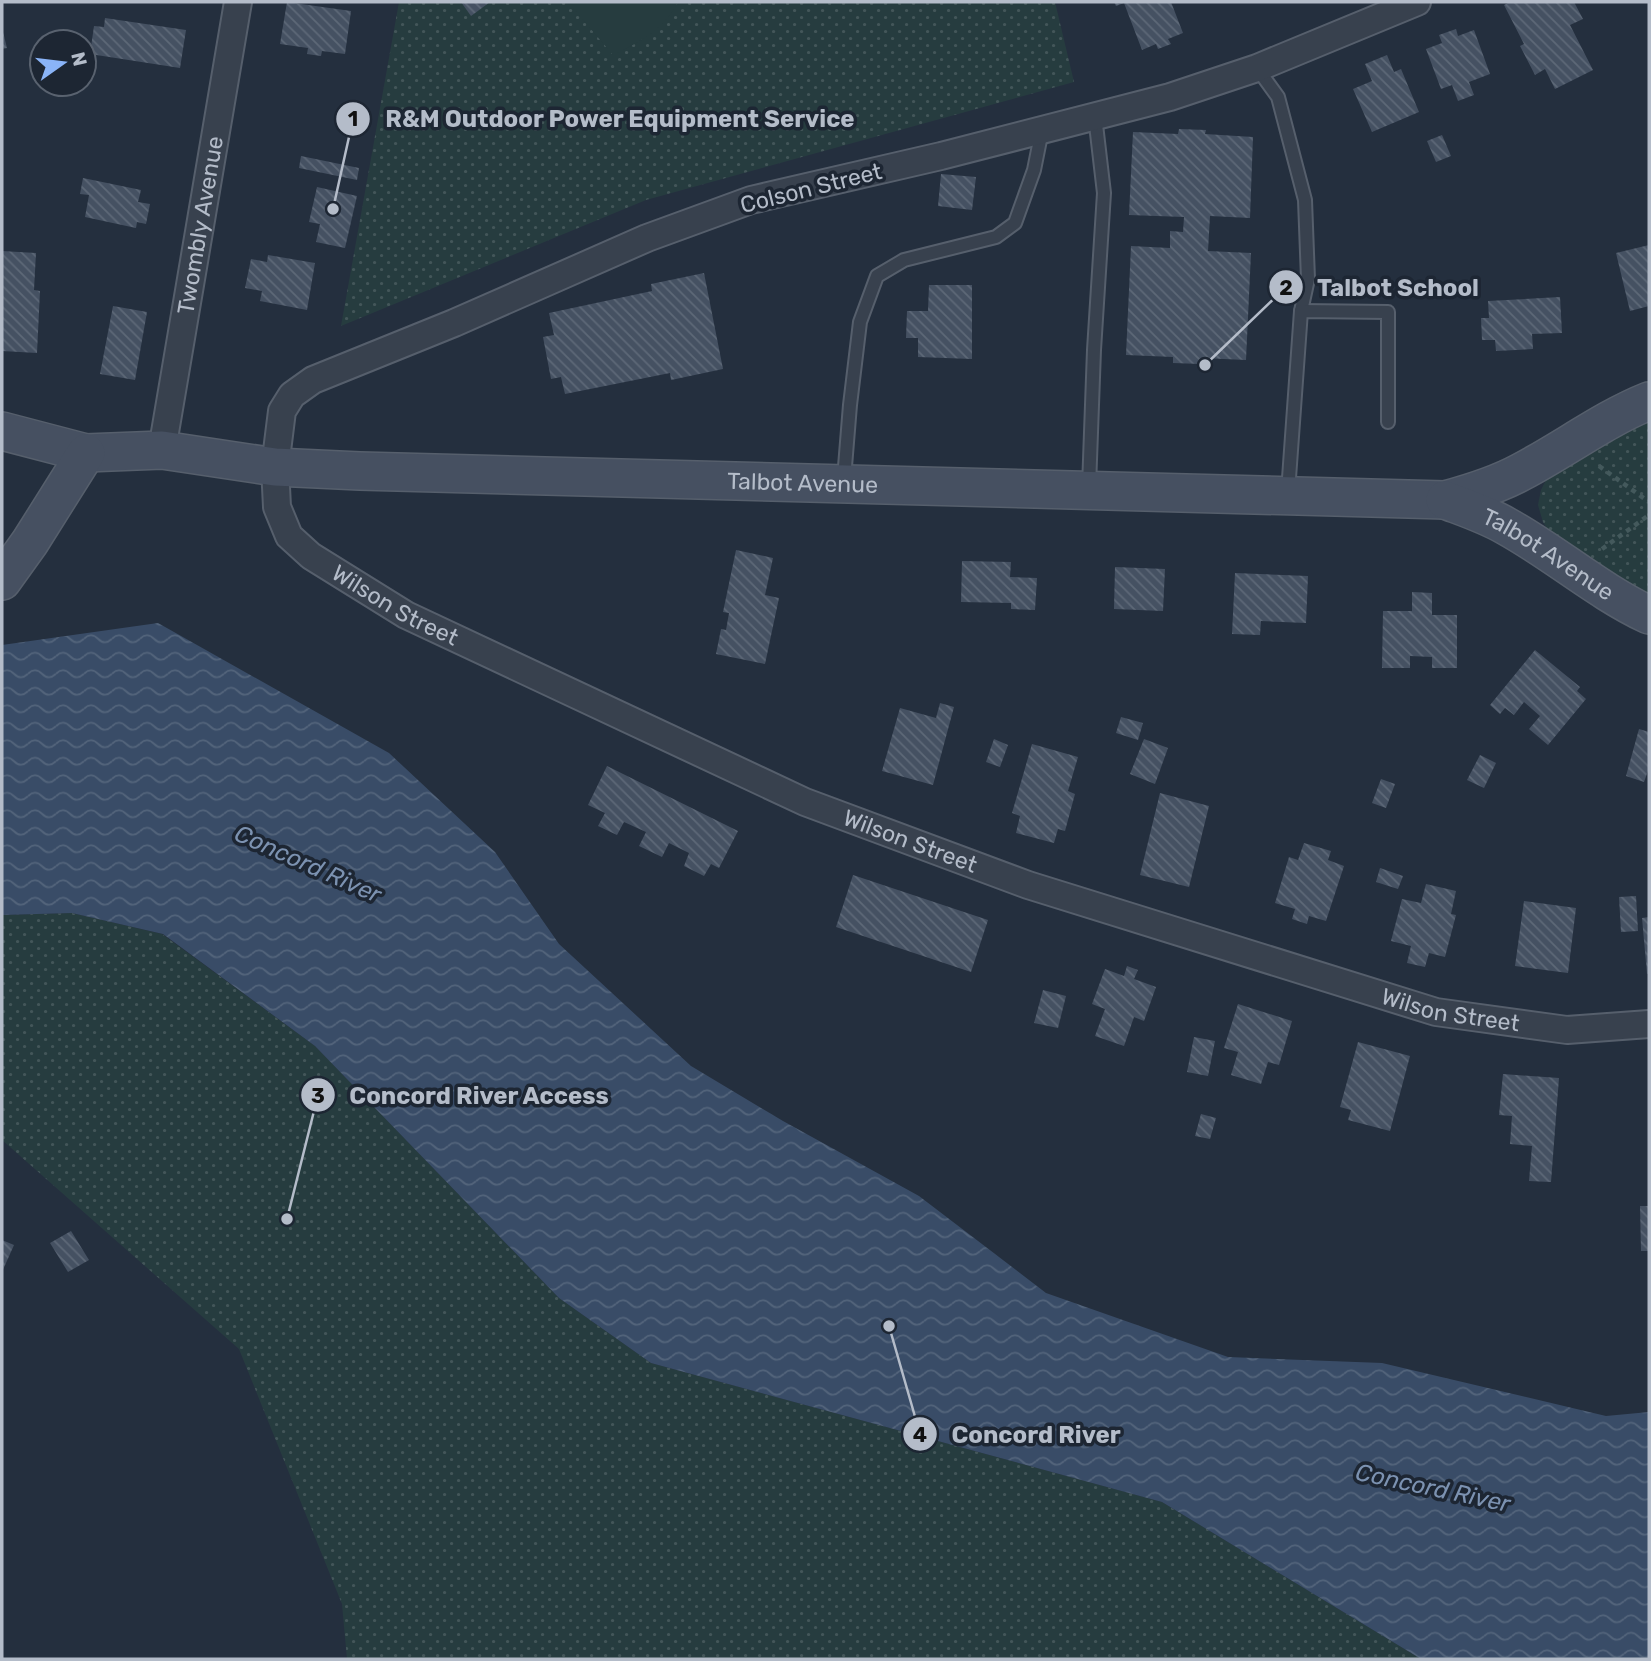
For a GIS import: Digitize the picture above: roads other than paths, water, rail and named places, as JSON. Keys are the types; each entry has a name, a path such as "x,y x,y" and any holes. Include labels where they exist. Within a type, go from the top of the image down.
{"street":[{"name":"Twombly Avenue","path":"162,450 238,2"},
{"name":"Colson Street","path":"275,467 282,411 292,395 313,380 454,323 647,238 751,200 941,156 1170,97 1257,68 1417,2"},
{"name":"Talbot Avenue","path":"162,450 275,467 374,472 1445,500 1485,488 1520,473 1649,401"},
{"path":"2,431 86,453 162,450"},
{"path":"2,581 86,453"},
{"name":"Wilson Street","path":"275,467 277,506 289,536 311,556 406,615 805,802 1028,885 1436,1012 1567,1030 1649,1024"},
{"name":"Talbot Avenue","path":"1445,500 1506,526 1627,604 1649,615"}],"lane":[{"path":"1257,68 1278,97 1305,200 1308,279 1301,311 1288,496"},
{"path":"1089,491 1094,349 1104,193 1095,116"},
{"path":"844,484 860,322 877,276 904,260 996,237 1015,223 1034,170 1042,130"},
{"path":"1301,311 1388,312 1388,422"}],"water":[{"path":"158,623 389,753 495,852 559,944 691,1066 783,1121 919,1196 1046,1293 1228,1357 1382,1363 1606,1416 1649,1412 1649,1659 1421,1659 1162,1502 651,1363 559,1298 315,1046 163,934 72,913 2,915 2,645"}],"place":[{"name":"R&M Outdoor Power Equipment Service","path":"333,209"},
{"name":"Talbot School","path":"1205,365"},
{"name":"Concord River Access","path":"287,1219"},
{"name":"Concord River","path":"889,1326"}]}
